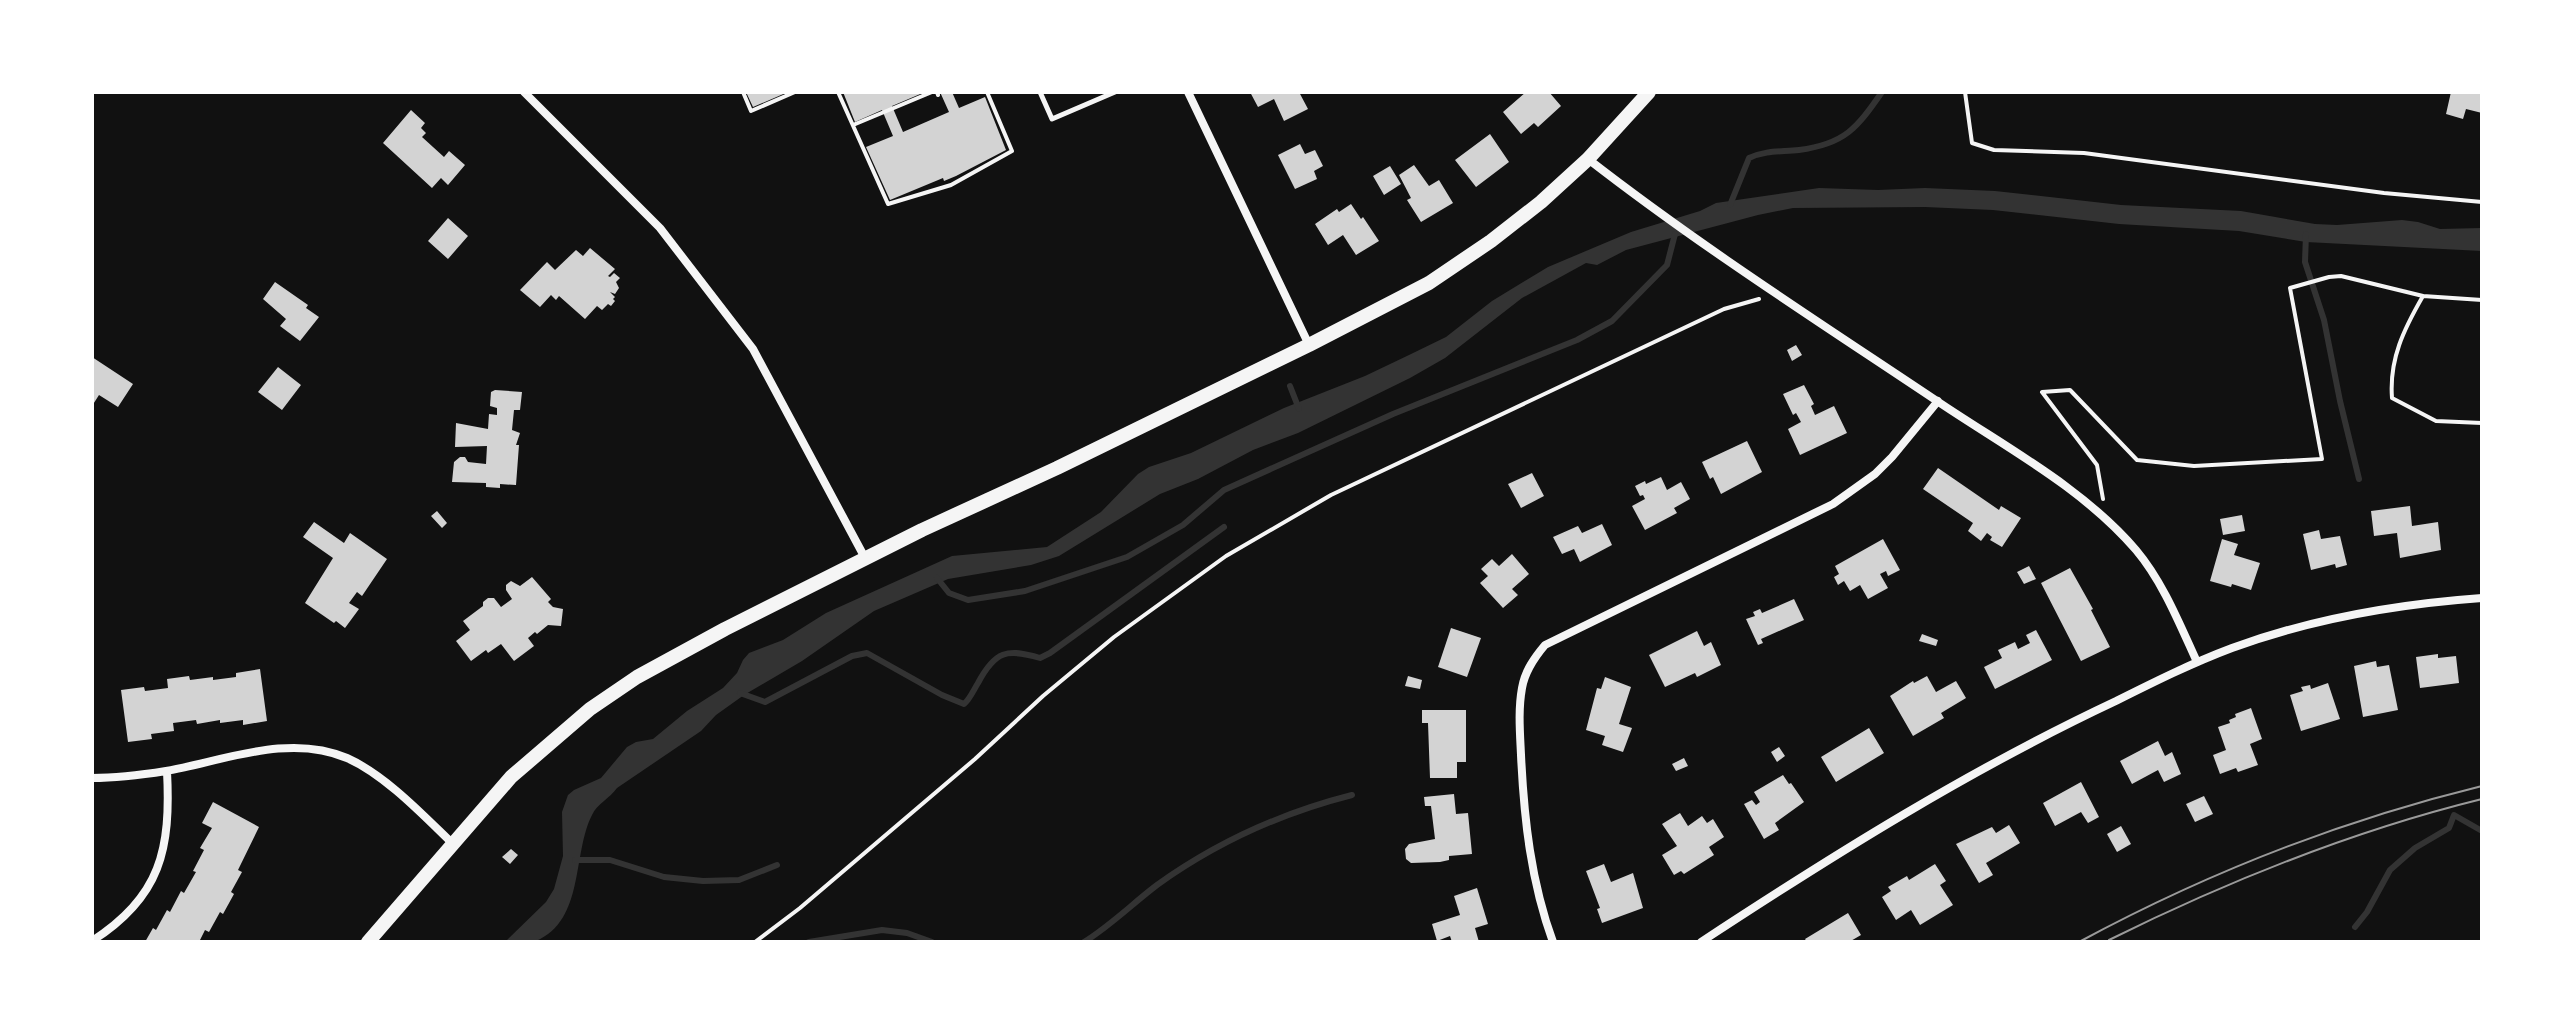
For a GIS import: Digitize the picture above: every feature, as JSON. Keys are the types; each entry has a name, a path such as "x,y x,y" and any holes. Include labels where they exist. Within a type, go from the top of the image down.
{"street":[{"path":"524,92 660,228 753,349 865,558"},
{"path":"1188,92 1309,345"},
{"path":"368,942 511,777 602,701 662,663 865,558 1057,468 1429,283 1479,250 1541,202 1588,159 1649,92"},
{"path":"1588,159 1722,258 2078,495 2138,552 2155,578 2197,662"},
{"path":"1553,942 1536,890 1523,807 1522,686 1533,659 1545,645 1833,504 1875,474 1938,401"},
{"path":"1701,942 1827,859 1987,766 2197,662 2244,644 2323,623 2412,605 2482,598"},
{"path":"92,778 167,771 270,750 313,749 348,758 410,804 452,843"},
{"path":"92,941 132,910 150,886 163,853 169,813 167,771"}],"lane":[{"path":"1040,92 1052,119 1115,92"}],"path":[{"path":"743,92 751,111 795,92"},
{"path":"838,92 888,204 951,185 1012,151 987,92"},
{"path":"1965,92 1972,143 1994,150 2084,153 2384,193 2482,202"},
{"path":"853,125 935,93"},
{"path":"2104,518 2103,490 2097,465 2042,392 2070,390 2137,460 2194,466 2322,459 2290,288 2341,276 2423,296 2482,300"},
{"path":"755,942 870,849 1114,637 1226,556 1331,495 1724,309 1758,301 1768,288"},
{"path":"2423,296 2402,332 2391,380 2392,398 2436,421 2482,423"}],"shaded area":[{"path":"1819,188 1995,191 2121,205 2241,211 2315,224 2402,220 2440,229 2482,228 2482,251 2306,242 2239,231 2119,224 1993,210 1793,208 1626,250 1597,265 1586,263 1522,298 1445,358 1410,378 1298,433 1253,450 1198,479 1160,494 1059,556 1031,565 948,579 874,611 802,661 744,695 716,715 701,731 617,788 592,815 575,885 563,918 552,931 536,941 505,942 546,902 554,889 563,856 562,812 568,795 601,778 627,747 653,739 687,711 723,688 749,653 783,640 826,613 952,556 1047,547 1101,512 1138,474 1149,467 1191,453 1284,408 1365,376 1446,337 1492,301 1548,267 1631,232 1700,211 1716,203"}],"building":[{"path":"746,92 788,92 753,107"},
{"path":"843,92 925,92 892,106 903,132 949,112 940,92 952,92 959,108 985,97 1006,150 956,176 944,181 943,178 890,200 866,147 893,136 882,110 855,122"},
{"path":"1250,92 1299,92 1308,109 1284,121 1274,99 1258,107"},
{"path":"1526,92 1549,92 1561,106 1538,127 1534,123 1521,134 1503,112"},
{"path":"2451,92 2482,92 2482,113 2466,109 2463,119 2446,114"},
{"path":"411,110 425,123 421,128 426,133 422,137 444,157 449,151 465,165 448,185 441,178 432,188 383,143"},
{"path":"1490,134 1509,162 1476,187 1455,160"},
{"path":"1300,144 1305,154 1315,150 1323,166 1314,171 1317,179 1295,189 1278,155"},
{"path":"1414,165 1429,186 1439,180 1453,203 1421,222 1407,200 1411,198 1399,175"},
{"path":"1390,166 1401,184 1384,195 1373,176"},
{"path":"1351,204 1379,241 1356,255 1343,235 1328,245 1315,224 1337,209 1339,212"},
{"path":"448,218 468,236 448,259 428,241"},
{"path":"590,248 615,269 608,276 614,273 620,278 616,282 619,288 615,294 610,292 615,297 611,306 608,304 602,310 597,306 585,319 559,296 556,300 551,295 540,307 520,290 547,262 555,270 576,250 583,256"},
{"path":"275,282 308,305 306,308 319,317 300,341 280,326 286,319 263,299"},
{"path":"1796,345 1802,355 1792,361 1787,350"},
{"path":"92,357 133,384 118,407 99,395 92,406"},
{"path":"278,367 301,385 282,410 258,392"},
{"path":"1804,385 1814,404 1811,406 1815,415 1834,406 1847,433 1800,455 1788,429 1801,422 1796,413 1793,415 1783,394"},
{"path":"491,392 522,392 520,410 514,410 512,430 520,433 516,445 519,445 516,485 500,484 500,488 486,487 486,483 452,482 454,462 460,457 465,457 468,462 486,464 487,446 455,447 456,423 488,429 489,414 497,415 497,408 490,406"},
{"path":"1747,441 1762,472 1721,494 1702,462"},
{"path":"1938,468 1999,510 2001,506 2021,518 2002,547 1990,540 1992,537 1987,533 1981,541 1968,531 1973,523 1923,489"},
{"path":"1532,473 1544,496 1521,508 1508,484"},
{"path":"1661,477 1667,490 1681,482 1690,499 1674,508 1677,513 1645,530 1632,506 1645,499 1635,486"},
{"path":"2410,506 2412,526 2438,522 2441,550 2400,558 2397,533 2374,536 2371,511"},
{"path":"437,511 447,523 442,528 431,516"},
{"path":"2242,515 2245,531 2223,535 2220,519"},
{"path":"314,522 344,543 350,533 387,559 362,596 357,592 349,603 359,609 345,628 305,603 333,558 303,537"},
{"path":"1602,524 1612,545 1580,562 1574,549 1562,554 1553,537 1578,526 1582,533"},
{"path":"2319,530 2321,539 2340,536 2347,565 2336,568 2335,564 2311,570 2303,534"},
{"path":"1883,539 1900,570 1888,576 1886,571 1880,574 1888,588 1868,599 1860,585 1850,591 1844,581 1838,585 1834,577 1839,574 1835,566"},
{"path":"2222,539 2238,544 2234,555 2260,563 2251,590 2210,581"},
{"path":"1512,554 1529,574 1512,589 1518,595 1503,608 1480,583 1488,576 1481,569 1492,559 1499,566"},
{"path":"2029,566 2036,579 2024,584 2017,572"},
{"path":"2070,568 2110,647 2081,661 2041,583"},
{"path":"532,577 551,599 548,602 553,607 563,609 561,626 548,625 537,634 535,632 528,638 534,646 514,661 501,644 471,661 456,641 470,630 463,621 483,606 488,598 494,598 501,607 512,599 506,585 511,581 520,586"},
{"path":"1794,599 1804,620 1761,639 1763,643 1758,645 1746,619 1755,616 1753,612 1760,609 1762,613"},
{"path":"1451,628 1481,638 1467,677 1438,667"},
{"path":"2036,630 2052,660 1995,689 1984,667 2002,658 1998,650 2015,642 2018,649 2030,643 2026,635"},
{"path":"1697,631 1704,646 1711,642 1721,665 1665,687 1649,655"},
{"path":"1922,634 1938,640 1936,646 1919,641"},
{"path":"2438,654 2438,658 2456,656 2459,683 2420,688 2416,657"},
{"path":"2376,661 2377,667 2389,665 2398,710 2363,717 2354,666"},
{"path":"260,669 267,721 243,725 243,720 173,723 174,731 151,734 152,739 128,742 121,690 168,688 167,679 189,676 190,680 213,677 213,680"},
{"path":"1408,676 1422,680 1420,689 1405,686"},
{"path":"1927,676 1936,692 1956,681 1966,698 1941,713 1944,718 1913,736 1890,696"},
{"path":"1605,677 1631,687 1619,724 1632,728 1623,752 1602,745 1605,736 1586,730 1597,688 1601,689"},
{"path":"2328,683 2340,719 2301,731 2290,695 2303,691 2301,687 2310,685 2311,689"},
{"path":"2251,708 2262,739 2250,744 2258,765 2220,774 2213,755 2226,750 2218,727 2230,723 2235,714"},
{"path":"1422,710 1466,710 1466,762 1457,762 1457,778 1430,778 1428,723 1422,723"},
{"path":"1869,728 1884,753 1836,782 1821,757"},
{"path":"2158,741 2165,756 2172,752 2181,774 2164,782 2158,770 2132,784 2120,761"},
{"path":"1779,747 1785,756 1777,762 1771,752"},
{"path":"1684,758 1688,766 1676,771 1672,764"},
{"path":"1783,775 1804,802 1775,823 1779,830 1764,839 1744,804 1752,800 1756,805 1760,802 1754,792"},
{"path":"2081,782 2099,817 2088,823 2081,812 2055,826 2043,803"},
{"path":"1454,794 1456,814 1468,813 1472,854 1449,856 1449,860 1440,862 1411,863 1406,859 1405,849 1409,844 1435,839 1431,806 1425,806 1424,797"},
{"path":"2204,796 2213,814 2195,822 2186,804"},
{"path":"213,802 259,827 238,870 242,872 231,892 234,894 223,914 220,912 209,932 205,930 199,942 145,942 167,910 170,912 181,891 184,893 196,872 193,871 204,850 200,848 212,828 202,823"},
{"path":"1680,813 1688,826 1702,816 1707,823 1713,819 1724,837 1709,847 1714,855 1684,874 1681,871 1674,875 1662,855 1677,846 1662,824"},
{"path":"2009,825 2020,843 1986,863 1993,875 1979,883 1956,844 1992,827 1996,833"},
{"path":"2121,826 2131,844 2117,852 2107,834"},
{"path":"511,849 518,855 510,864 502,857"},
{"path":"1604,864 1611,882 1633,873 1643,908 1602,923 1597,909 1600,908 1586,871"},
{"path":"1935,864 1946,881 1940,885 1953,905 1920,925 1911,910 1896,920 1882,897 1891,891 1888,887 1907,876 1909,880"},
{"path":"1477,888 1488,924 1475,928 1479,942 1452,942 1450,936 1437,941 1432,924 1460,915 1454,896"},
{"path":"1848,913 1861,935 1849,942 1807,942 1805,939"}],"waterway":[{"path":"1730,205 1749,158 1768,152 1815,147 1839,139 1857,125 1882,92"},
{"path":"937,578 949,593 968,600 1025,591 1127,557 1183,525 1224,490 1393,414 1577,340 1612,321 1667,265 1675,234"},
{"path":"2306,234 2305,262 2324,320 2359,479"},
{"path":"1290,386 1299,409"},
{"path":"740,693 765,702 852,656 867,653 964,704 996,658 1010,653 1040,658 1050,653 1224,527"},
{"path":"1084,942 1157,885 1226,842 1275,820 1352,795"},
{"path":"2355,927 2390,870 2415,848 2449,828 2454,815 2482,831"},
{"path":"575,860 610,860 664,877 703,881 739,880 777,865"},
{"path":"809,942 882,930 907,933 932,942"}],"tram line":[{"path":"2079,942 2176,894 2276,851 2378,815 2482,786"},
{"path":"2109,940 2291,859 2386,826 2482,799"}]}
